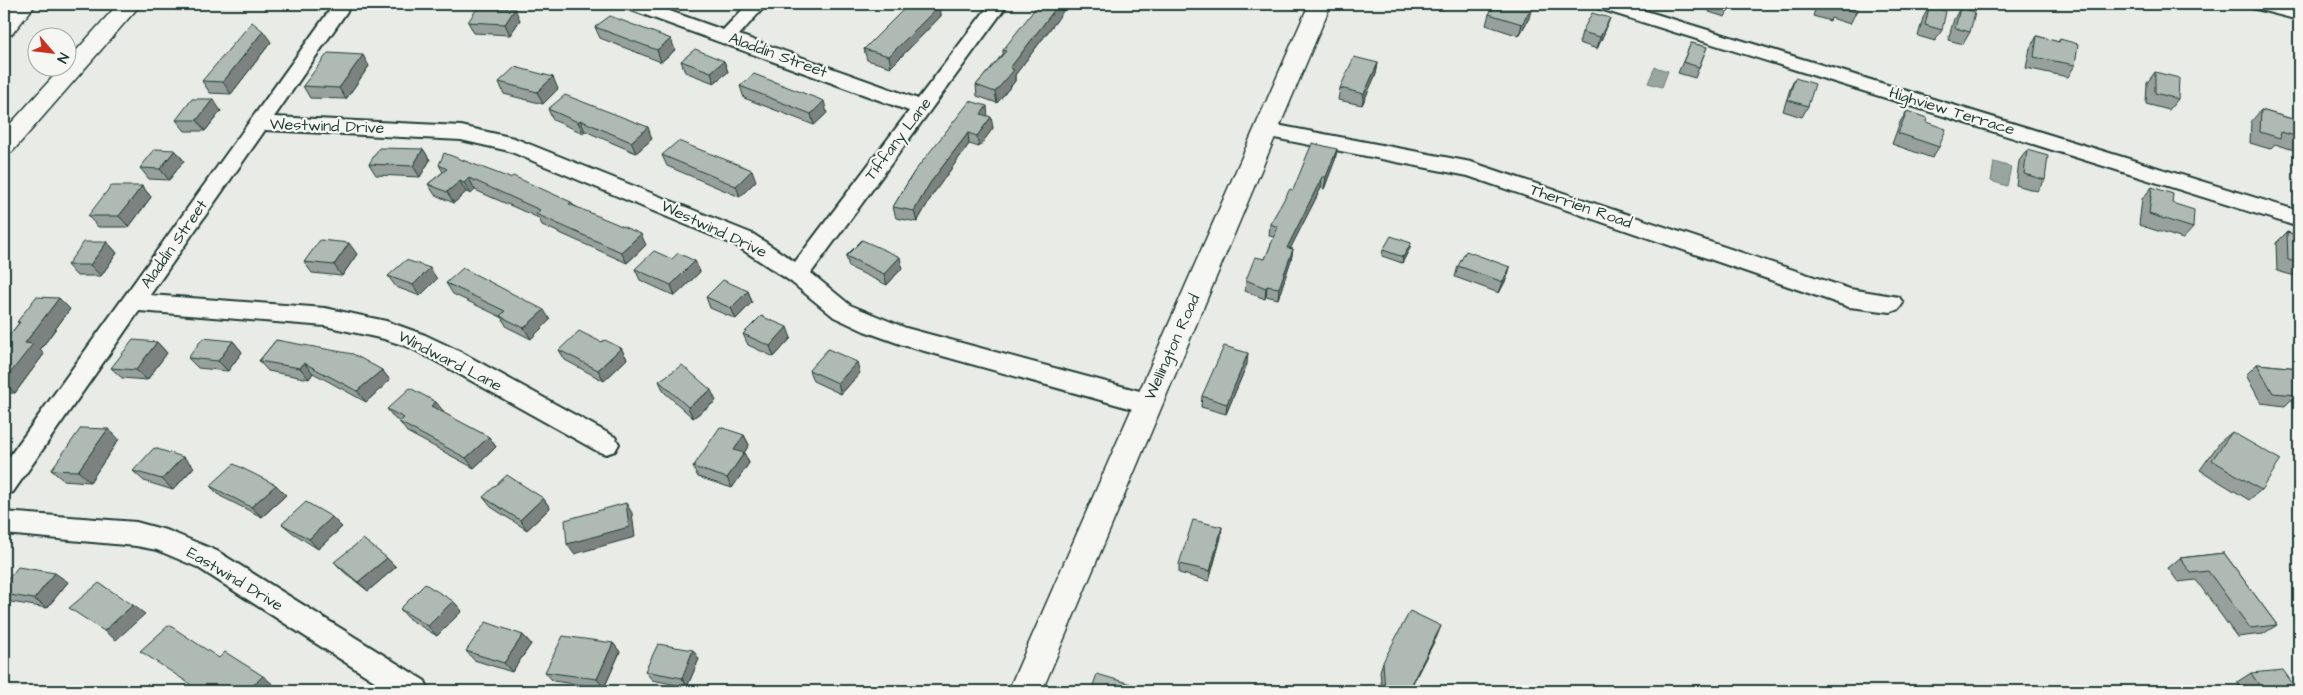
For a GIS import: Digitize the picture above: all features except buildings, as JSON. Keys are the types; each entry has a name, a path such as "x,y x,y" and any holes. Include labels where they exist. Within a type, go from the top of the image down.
{"main road":[{"path":"4,29 25,4"},
{"path":"4,146 130,4"},
{"name":"Wellington Road","path":"1025,691 1147,403 1320,4"}],"street":[{"name":"Aladdin Street","path":"4,484 344,4"},
{"name":"Aladdin Street","path":"634,4 922,108"},
{"path":"726,37 758,4"},
{"name":"Tiffany Lane","path":"798,275 999,4"},
{"name":"Highview Terrace","path":"1604,4 2299,219"},
{"path":"2259,4 2299,14"},
{"name":"Westwind Drive","path":"260,123 422,130 496,140 728,232 772,256 842,311 872,326 1147,403"},
{"name":"Therrien Road","path":"1266,130 1471,169 1849,298 1891,303"},
{"name":"Windward Lane","path":"133,302 325,317 386,330 417,341 451,358 606,444"},
{"name":"Eastwind Drive","path":"4,523 136,534 181,547 206,559 415,691"}],"shaded area":[{"path":"1655,67 1668,71 1662,87 1648,83"},
{"path":"1994,162 2011,167 2007,186 1991,181"}]}
